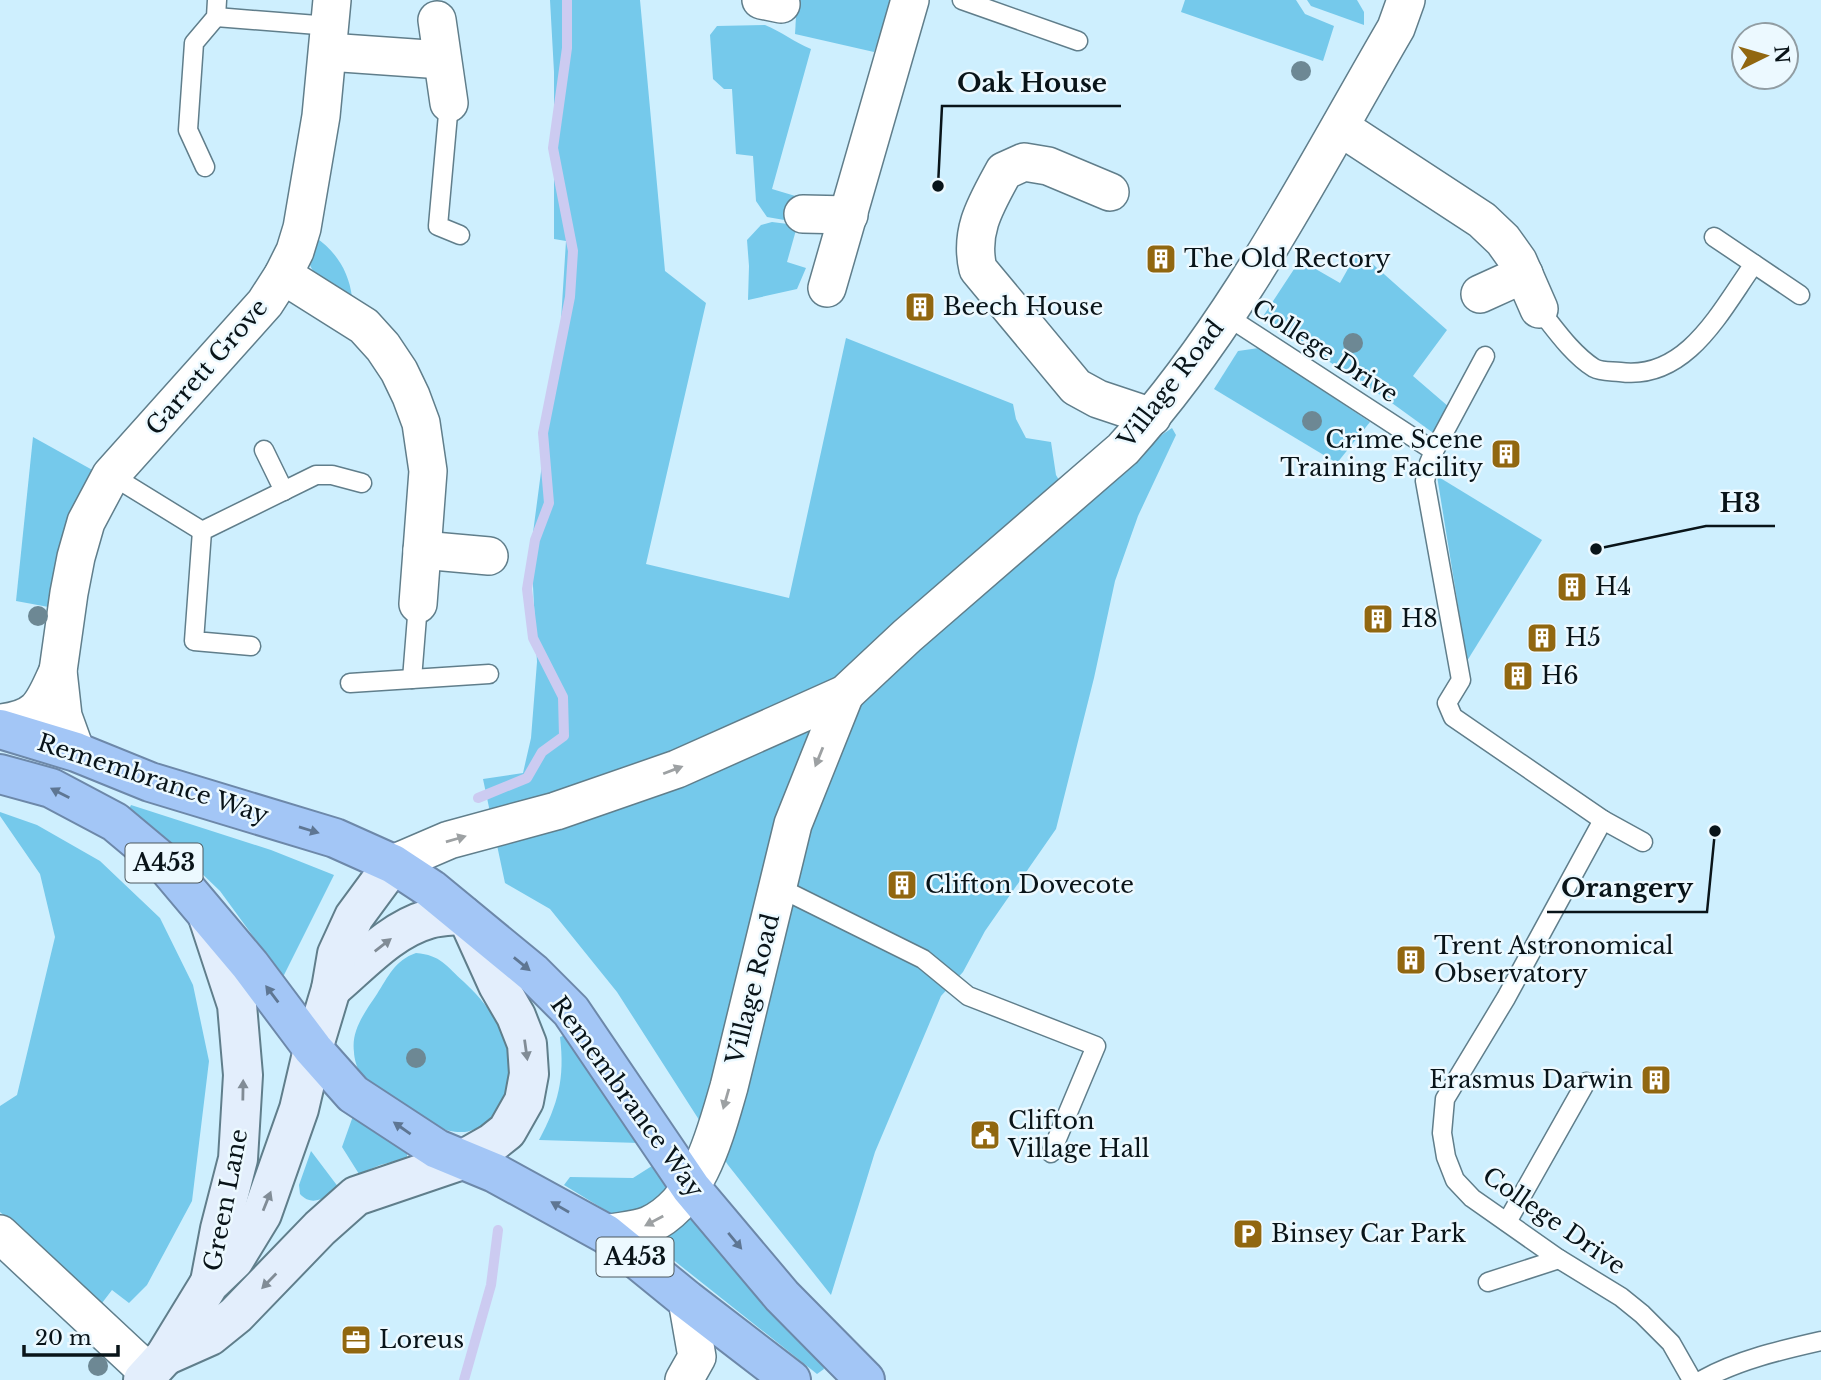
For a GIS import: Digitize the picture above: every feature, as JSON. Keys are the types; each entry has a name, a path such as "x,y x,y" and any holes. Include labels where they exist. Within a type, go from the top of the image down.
{"highway":[{"name":"Remembrance Way","path":"0,729 76,751 150,782 335,838 393,864 431,889 533,973 570,1011 691,1188 782,1296 865,1380"},
{"name":"Remembrance Way","path":"0,774 51,788 115,822 164,863 250,965 313,1049 354,1094 413,1135 495,1173 606,1234 791,1380"}],"street":[{"path":"827,288 910,0"},
{"name":"Village Road","path":"393,864 449,841 556,811 677,769 845,694 907,636 1123,449 1152,417 1273,244 1396,28 1403,1"},
{"path":"438,10 449,103"},
{"path":"330,26 442,60"},
{"name":"Garrett Grove","path":"76,751 63,716 58,671 76,557 86,522 111,475 265,303 295,251 302,228 321,116 330,26"},
{"path":"1340,127 1482,220 1503,240 1518,261 1539,309"},
{"path":"1110,192 1048,166 1024,162 1014,166 1004,171 991,194 975,231 974,252 978,269 1076,387 1098,399 1152,417"},
{"path":"803,214 849,215"},
{"path":"1480,294 1524,274"},
{"path":"283,275 364,326 383,347 399,371 415,405 426,448 428,471 418,604"},
{"path":"422,550 489,556"},
{"name":"Garrett Grove","path":"0,723 20,721 42,706 58,671"},
{"name":"Village Road","path":"606,1234 648,1226 676,1209 691,1188 719,1122 726,1098 793,824 845,694"},
{"name":"Green Lane","path":"152,1370 209,1284 234,1261 262,1214 299,1109 331,989 337,954 354,917 393,864"},
{"name":"Green Lane","path":"206,912 237,1005 243,1075 238,1159 209,1284"},
{"path":"331,989 409,926 432,918 465,918"},
{"name":"Green Lane","path":"152,1370 209,1336 236,1315 320,1228 355,1196 462,1160 508,1131 524,1101 529,1074 527,1044 516,1016 465,918"},
{"path":"0,1234 152,1370"},
{"path":"687,1300 691,1369 750,1349"}],"lane":[{"path":"962,0 1078,41"},
{"path":"205,167 188,130 194,43 216,8 330,26"},
{"path":"449,103 438,226 460,235"},
{"path":"1714,237 1800,296"},
{"path":"1539,309 1566,342 1595,369 1630,374 1655,370 1676,360 1697,344 1754,264"},
{"name":"College Drive","path":"1225,315 1434,451"},
{"path":"1485,356 1434,451 1425,481 1461,680 1447,703 1453,717 1603,820 1643,842"},
{"path":"264,450 284,491"},
{"path":"111,475 202,531"},
{"path":"202,531 316,475 332,475 362,483"},
{"path":"202,531 194,641 251,646"},
{"path":"412,679 418,604"},
{"path":"350,683 489,674"},
{"name":"College Drive","path":"1603,820 1506,998 1444,1099 1442,1133 1446,1157 1455,1180 1472,1198 1559,1259 1621,1297 1642,1314 1671,1343 1692,1380"},
{"path":"778,890 792,894 923,959 968,996 1096,1046 1051,1153"},
{"path":"1507,1222 1586,1082"},
{"path":"1488,1282 1559,1259"},
{"path":"1702,1380 1780,1350 1821,1341"}],"shaded area":[{"path":"550,0 640,0 665,271 706,303 646,564 789,598 846,338 1013,404 1016,419 1026,438 1051,442 1056,475 1077,510 1151,442 1172,428 1176,435 1138,516 1115,581 1056,829 985,931 963,972 941,996 875,1152 831,1295 728,1165 617,992 550,909 505,883 483,779 523,773 531,738 537,662 531,548 561,320 566,241 554,239 554,72"},
{"path":"797,0 893,0 874,52 795,34"},
{"path":"1185,0 1296,0 1305,14 1334,26 1323,61 1181,12"},
{"path":"1307,0 1357,0 1364,12 1364,25 1311,6"},
{"path":"765,25 811,49 772,189 802,198 796,222 767,217 756,201 753,156 736,154 732,89 724,89 713,79 710,35 717,26"},
{"path":"772,222 788,224 796,230 787,262 806,268 797,289 748,300 747,240 761,225"},
{"path":"315,237 340,263 348,279 352,297 314,272 309,257"},
{"path":"1358,251 1447,330 1413,376 1449,407 1436,435 1385,398 1262,318 1300,260 1340,283"},
{"path":"1259,348 1370,422 1337,463 1214,389 1238,351"},
{"path":"33,437 96,472 54,608 16,601"},
{"path":"1437,476 1542,540 1467,661"},
{"path":"131,805 271,850 334,875 283,977 220,891 167,840 128,811"},
{"path":"0,812 37,825 100,861 160,918 193,985 209,1061 192,1201 147,1285 129,1303 112,1290 102,1303 0,1212 0,1106 17,1095 55,937 40,874 0,816"},
{"path":"416,953 437,959 476,994 497,1022 510,1054 512,1070 502,1104 484,1124 467,1132 444,1129 431,1123 374,1086 365,1079 357,1066 354,1044 360,1022 393,970"},
{"path":"565,1035 640,1143 539,1140 551,1115 561,1079 560,1037"},
{"path":"353,1116 407,1151 407,1158 359,1174 342,1147"},
{"path":"311,1151 339,1188 315,1201 300,1194 299,1185"},
{"path":"655,1164 672,1190 664,1201 624,1218 610,1213 564,1185 570,1177 633,1178"},
{"path":"688,1214 822,1362 824,1369 817,1374 657,1247"}],"waterway":[{"path":"478,798 527,778 542,752 564,736 563,697 533,638 527,589 535,540 549,503 543,433 570,297 573,251 553,148 567,48 567,0"},
{"path":"464,1380 491,1285 498,1230"}],"place":[{"name":"Oak House","path":"938,186"},
{"name":"The Old Rectory","path":"1161,259"},
{"name":"Beech House","path":"920,307"},
{"name":"Crime Scene Training Facility","path":"1506,454"},
{"name":"H3","path":"1596,549"},
{"name":"H4","path":"1572,587"},
{"name":"H8","path":"1378,619"},
{"name":"H5","path":"1542,638"},
{"name":"H6","path":"1518,676"},
{"name":"Orangery","path":"1715,831"},
{"name":"Clifton Dovecote","path":"902,885"},
{"name":"Trent Astronomical Observatory","path":"1411,960"},
{"name":"Erasmus Darwin","path":"1656,1080"},
{"name":"Clifton Village Hall","path":"985,1135"},
{"name":"Binsey Car Park","path":"1248,1234"},
{"name":"Loreus","path":"356,1340"}]}
